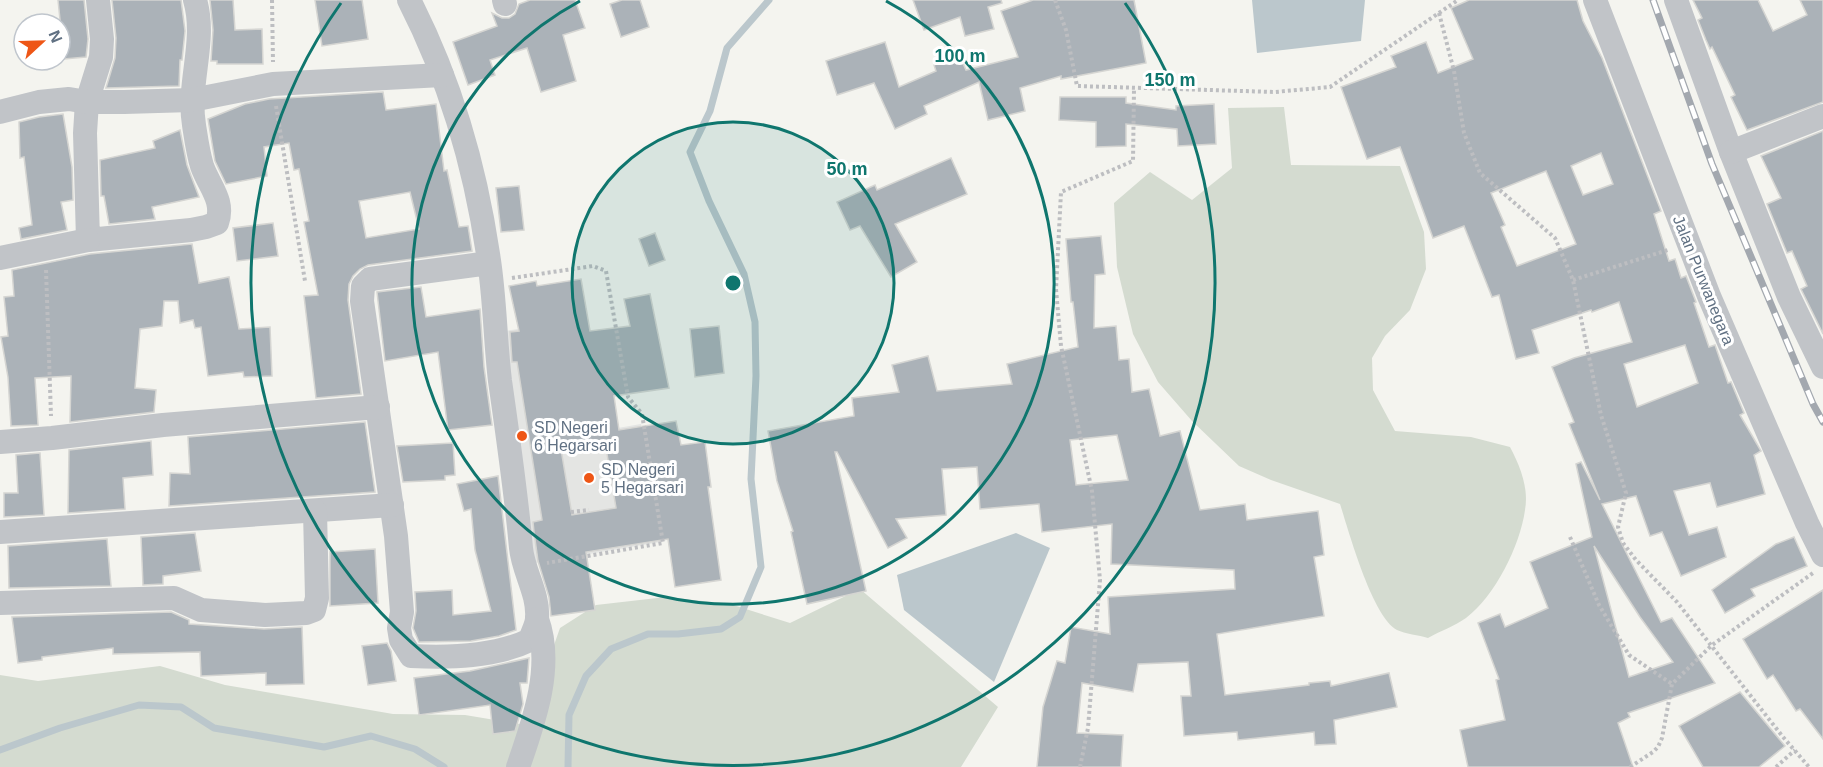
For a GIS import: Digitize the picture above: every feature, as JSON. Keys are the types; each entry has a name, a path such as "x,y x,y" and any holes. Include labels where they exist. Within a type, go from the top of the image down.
{"street":[{"path":"88,240 85,133 87,102 101,57 102,39 98,0"},
{"path":"0,258 88,240 191,230 216,223 219,204 203,167 193,123 192,100 199,32 195,0"},
{"path":"409,0 430,41 466,147 490,272 500,379 519,514 521,552 533,592 544,647 539,695 518,767"},
{"name":"Jalan Purwanegara","path":"1595,0 1708,296 1802,512 1818,564"},
{"path":"1676,0 1731,152 1789,297 1822,364"},
{"path":"0,112 39,102 69,99 87,102 192,100 273,84 442,75"},
{"path":"1731,152 1823,116"},
{"path":"490,272 370,279 363,286 362,301 392,505 402,612 399,628 401,640 411,656 435,657 513,648 530,640 537,619"},
{"path":"0,442 163,425 378,407"},
{"path":"0,532 392,505"},
{"path":"0,603 174,598 201,610 265,615 306,613 314,610 316,598 315,511"}],"path":[{"path":"272,0 273,84 280,140 305,281"},
{"path":"1055,0 1066,30 1077,86 1275,92 1330,87 1458,0"},
{"path":"1439,14 1454,71 1464,133 1480,173 1555,238 1573,280 1601,415 1626,493 1618,527 1623,543 1636,560 1677,602 1769,720 1809,767"},
{"path":"1080,767 1088,728 1100,580 1092,491 1061,346 1056,289 1060,192 1133,161 1134,89"},
{"path":"1573,280 1688,244"},
{"path":"45,249 52,438"},
{"path":"490,272 593,266 606,271 628,397 642,414 663,543 525,566"},
{"path":"571,512 589,510"},
{"path":"1570,537 1599,605 1629,655 1672,684"},
{"path":"1630,767 1658,747 1662,738 1672,684 1712,645 1818,564"},
{"path":"1776,767 1795,750"}],"shaded area":[{"path":"1252,0 1365,0 1361,41 1257,53"},
{"path":"1284,107 1291,165 1400,166 1424,232 1426,269 1410,310 1385,336 1372,358 1373,390 1395,431 1471,437 1510,447 1523,477 1526,502 1522,524 1512,554 1496,584 1477,609 1466,618 1428,638 1404,633 1388,622 1362,572 1340,504 1271,480 1239,466 1192,421 1158,382 1133,334 1117,267 1114,203 1150,172 1192,200 1232,168 1228,108"},
{"path":"543,325 606,430 641,424 661,542 529,564 499,332"},
{"path":"1016,533 1050,548 994,682 904,610 897,575"},
{"path":"860,589 998,707 961,767 0,767 0,675 38,681 160,666 225,685 393,714 465,715 526,725 560,628 596,605 666,597 730,604 790,623"}],"building":[{"path":"58,0 84,0 88,39 86,57 72,58 72,12 59,12"},
{"path":"112,0 181,0 185,31 182,60 180,60 179,86 106,88 115,58 116,38"},
{"path":"210,0 233,0 235,30 262,29 263,64 217,64 217,61 211,61 213,30"},
{"path":"315,0 362,0 368,39 322,46"},
{"path":"530,0 575,0 585,28 563,35 576,81 541,92 527,48 490,60 495,75 468,85 453,42 497,26 492,13 502,18 509,18 515,14 519,4"},
{"path":"622,0 640,0 649,27 621,37 610,4"},
{"path":"913,0 1001,0 1002,3 988,7 994,29 965,36 960,17 924,30"},
{"path":"1033,0 1134,0 1146,63 1061,79 1061,76 1020,88 1025,111 988,120 979,82 924,106 927,114 895,129 874,83 837,95 826,61 885,42 899,87 936,71 934,65 959,54 966,70 1018,57 1001,11"},
{"path":"1469,0 1577,0 1583,21 1602,58 1661,211 1654,214 1669,261 1675,259 1681,278 1686,276 1709,347 1715,345 1728,383 1731,382 1744,413 1740,415 1761,451 1754,455 1765,494 1717,507 1710,483 1674,491 1689,535 1717,527 1726,557 1681,576 1662,532 1650,536 1636,496 1602,504 1661,622 1672,618 1715,683 1628,713 1630,717 1618,723 1633,767 1468,767 1460,730 1505,720 1496,680 1499,679 1478,623 1500,614 1505,627 1548,608 1530,562 1592,537 1576,464 1581,462 1600,500 1569,424 1574,422 1552,367 1574,358 1632,342 1619,302 1532,330 1539,353 1516,359 1499,295 1492,297 1464,226 1433,238 1400,147 1367,159 1341,87 1396,67 1391,56 1426,42 1438,73 1473,59 1451,8","holes":["1601,153 1613,184 1583,195 1571,166","1546,171 1576,244 1517,266 1501,227 1505,225 1491,193","1685,345 1698,383 1637,407 1624,364","1594,546 1640,617 1673,662 1629,677"]},
{"path":"1693,0 1758,0 1773,31 1807,15 1800,0 1823,0 1823,102 1747,130 1731,97 1735,95 1712,47 1710,49 1706,40 1698,20 1702,18"},
{"path":"383,92 386,110 436,104 444,171 447,170 459,227 468,226 472,251 368,265 353,276 349,284 348,300 361,394 316,398 304,296 318,295 304,222 309,221 299,169 294,170 289,143 264,147 267,176 226,184 215,161 208,119 245,104 269,99","holes":["410,192 419,229 366,238 359,201"]},
{"path":"1060,97 1126,97 1126,103 1176,110 1176,106 1214,104 1216,144 1178,146 1177,129 1126,124 1126,146 1096,147 1096,122 1059,120"},
{"path":"63,114 72,167 73,200 61,202 67,230 21,239 19,228 32,225 24,157 20,158 19,122"},
{"path":"180,130 187,165 199,197 152,207 155,219 109,224 104,196 101,196 100,160 155,148 153,141"},
{"path":"1823,131 1823,334 1801,289 1807,286 1792,251 1787,253 1767,204 1781,198 1761,156"},
{"path":"951,158 967,194 895,224 917,262 891,277 860,226 850,230 837,202 875,185 877,190"},
{"path":"519,186 524,230 501,232 496,188"},
{"path":"273,223 278,256 237,261 233,228"},
{"path":"655,233 665,260 649,266 639,239"},
{"path":"1101,236 1105,274 1095,275 1094,328 1116,326 1119,360 1129,359 1132,392 1149,389 1160,436 1180,431 1200,510 1245,504 1247,520 1318,511 1324,555 1314,557 1324,616 1217,634 1225,695 1330,681 1331,686 1389,673 1397,707 1334,720 1336,744 1315,745 1314,732 1238,740 1237,732 1184,736 1181,696 1191,696 1188,662 1138,664 1133,692 1082,683 1077,733 1123,735 1121,767 1037,767 1043,707 1057,661 1065,663 1071,627 1110,634 1108,597 1235,589 1234,570 1111,564 1112,524 1042,532 1039,504 980,509 977,467 942,469 946,515 896,519 907,538 888,548 835,452 866,591 807,604 791,532 793,531 777,481 768,431 854,416 852,398 899,392 892,365 928,356 937,391 1012,384 1007,364 1078,347 1073,302 1071,302 1066,239","holes":["1117,435 1128,480 1076,485 1070,440"]},
{"path":"192,244 199,283 229,277 239,329 270,327 272,376 244,377 243,372 208,376 201,327 195,328 193,320 180,323 178,301 164,301 162,326 140,329 135,388 156,390 154,412 70,422 71,376 35,378 38,425 11,426 8,377 1,337 8,336 4,297 14,296 12,270 90,254"},
{"path":"581,279 590,331 630,326 624,299 650,294 669,388 614,396 619,430 676,421 681,445 705,442 711,487 708,487 721,580 675,587 668,539 586,552 595,610 551,616 549,597 538,561 533,522 542,520 517,362 512,362 510,332 519,331 509,286 536,281 537,286","holes":["605,442 616,508 572,515 561,449"]},
{"path":"421,287 426,317 480,309 484,367 492,425 448,430 438,352 385,361 377,292"},
{"path":"719,326 724,373 695,377 690,329"},
{"path":"365,422 375,492 169,506 170,473 190,474 188,437"},
{"path":"151,441 153,475 123,478 125,509 68,513 69,450"},
{"path":"453,443 455,475 445,476 445,480 403,482 397,446"},
{"path":"40,453 44,515 4,517 4,493 18,493 16,455"},
{"path":"498,476 516,630 471,641 419,642 413,628 416,611 415,592 452,590 453,615 491,611 475,550 471,509 464,511 457,484"},
{"path":"195,533 201,571 163,576 163,584 143,585 141,537"},
{"path":"1794,537 1807,566 1751,589 1755,596 1725,613 1712,590 1776,544"},
{"path":"107,539 111,586 9,588 8,546"},
{"path":"375,549 378,603 330,606 330,552"},
{"path":"1823,590 1823,739 1800,709 1796,711 1773,675 1767,679 1743,639"},
{"path":"171,612 189,620 189,624 264,629 302,627 304,684 266,685 266,673 201,676 200,652 113,654 113,648 42,657 42,660 18,663 12,617"},
{"path":"387,643 391,651 396,681 368,685 362,646"},
{"path":"529,658 527,683 520,683 523,704 515,731 493,734 490,705 419,715 414,678 470,671"},
{"path":"1740,692 1785,746 1759,767 1703,767 1679,726"}],"waterway":[{"path":"568,767 569,715 586,676 611,649 648,634 678,634 721,629 740,617 761,567 751,479 756,376 755,322 744,274 709,201 690,152 710,111 727,48 769,0"},
{"path":"0,750 60,728 139,705 181,707 214,728 324,747 371,736 415,749 444,767"}],"railway":[{"path":"1653,0 1712,164 1813,404 1823,422"}],"place":[{"name":"SD Negeri 6 Hegarsari","path":"522,436"},
{"name":"SD Negeri 5 Hegarsari","path":"589,478"}]}
